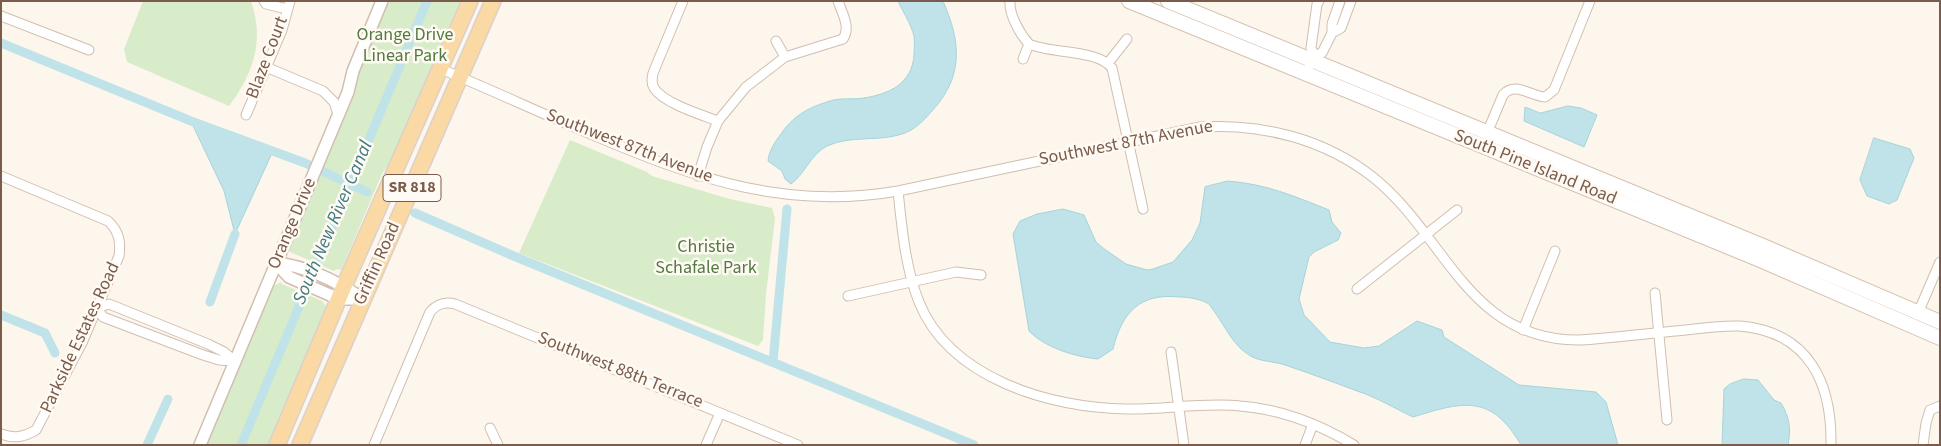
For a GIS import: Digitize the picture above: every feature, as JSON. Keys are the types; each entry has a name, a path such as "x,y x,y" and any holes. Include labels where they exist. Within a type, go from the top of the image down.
{"main road":[{"name":"Griffin Road","path":"277,445 336,290 470,1"},
{"name":"Griffin Road","path":"300,445 494,1"},
{"name":"South Pine Island Road","path":"1129,1 1758,260 1940,338"},
{"name":"South Pine Island Road","path":"1168,1 1313,58 1487,133 1763,246 1940,322"}],"street":[{"path":"264,1 266,4 288,5"},
{"name":"Orange Drive","path":"200,445 348,92 353,71 382,1"},
{"path":"683,1 653,73 652,83 654,89 663,97 718,121"},
{"path":"698,176 718,121 746,87 785,57 843,39 846,27 838,1"},
{"path":"1010,1 1012,15 1029,44 1097,58 1108,63 1114,75 1143,209"},
{"path":"1306,74 1313,58 1311,48 1319,1"},
{"path":"1487,133 1507,90 1516,88 1545,97 1554,90 1590,1"},
{"path":"1313,58 1322,53 1332,33 1332,24 1338,2 1350,6 1341,28 1332,33"},
{"name":"Blaze Court","path":"246,115 282,30 288,5"},
{"path":"1,16 89,50"},
{"path":"1108,63 1127,39"},
{"path":"776,41 785,57"},
{"path":"1023,59 1029,44"},
{"path":"266,67 323,91 334,102 338,114"},
{"name":"Southwest 87th Avenue","path":"440,69 611,142 698,176 742,188 803,196 853,196 898,191 1181,130 1217,126 1258,128 1294,136 1328,150 1374,178 1397,200 1481,303 1498,317 1523,330 1546,337 1568,340 1739,326 1769,332 1790,343 1807,358 1823,384 1829,405 1831,445"},
{"name":"Parkside Estates Road","path":"1,176 102,218 114,227 119,234 121,245 119,256 82,343 36,430 27,436 18,438 1,434"},
{"path":"898,191 906,254 912,282 928,322 937,335 964,361 990,376 1056,400 1093,406 1127,409 1241,406 1276,412 1313,424 1354,445"},
{"path":"1357,289 1457,210"},
{"path":"1523,330 1555,251"},
{"path":"1918,313 1940,262"},
{"path":"276,264 294,265 336,290"},
{"path":"276,264 289,277 363,299"},
{"path":"848,296 956,272 981,275"},
{"path":"1655,293 1667,420"},
{"name":"Southwest 88th Terrace","path":"374,445 430,312 441,303 446,302 455,304 798,445"},
{"path":"109,304 208,344 224,352 235,361 219,360 103,317 97,308 109,304"},
{"path":"152,335 157,323"},
{"path":"1172,352 1184,445"},
{"path":"1923,445 1930,410 1940,406"},
{"path":"706,445 720,412"},
{"path":"1305,445 1313,424"},
{"path":"490,428 498,445"}],"green space":[{"path":"143,1 251,1 257,30 257,43 245,82 229,106 127,62 124,49"},
{"name":"Orange Drive Linear Park","path":"388,1 460,1 392,159 382,174 341,270 337,269 334,271 290,252 288,248 289,241"},
{"name":"Christie Schafale Park","path":"570,140 647,172 652,176 730,199 772,208 775,218 766,294 763,340 758,346 519,253"},
{"path":"281,282 322,301 328,306 270,445 204,445 272,287"}],"water":[{"path":"898,1 943,1 949,16 956,45 954,72 950,85 932,111 915,128 884,138 855,139 827,146 816,154 791,184 785,179 782,171 768,161 773,146 785,128 795,118 807,110 832,100 864,98 882,94 898,86 909,73 914,55 914,36"},
{"path":"1568,106 1581,108 1597,115 1584,147 1524,121 1525,107 1540,113"},
{"path":"191,121 273,151 235,234 224,191"},
{"path":"1874,138 1910,149 1914,158 1897,200 1889,204 1867,196 1860,180"},
{"path":"1228,181 1255,185 1292,195 1329,210 1332,222 1341,233 1338,240 1314,252 1309,257 1299,299 1304,315 1330,342 1364,348 1379,346 1417,321 1442,330 1444,337 1519,385 1596,392 1606,402 1618,445 1521,445 1510,428 1498,417 1487,409 1474,406 1446,408 1413,417 1364,393 1285,365 1253,357 1243,351 1234,341 1209,304 1194,299 1165,297 1143,302 1128,315 1117,336 1113,349 1098,359 1061,351 1043,342 1029,331 1013,234 1020,221 1037,214 1063,209 1084,215 1096,242 1103,248 1126,264 1147,270 1153,269 1173,262 1192,240 1200,223 1205,187"},
{"path":"1744,379 1758,380 1774,400 1781,403 1789,424 1788,445 1722,445 1724,389 1730,384"}],"waterway":[{"name":"South New River Canal","path":"241,445 427,1"},
{"path":"1,43 191,121 305,163 367,192"},
{"path":"773,362 787,209"},
{"path":"415,213 516,257 974,445"},
{"path":"210,302 235,234"},
{"path":"1,315 45,333 55,353"},
{"path":"147,445 168,399"}]}
